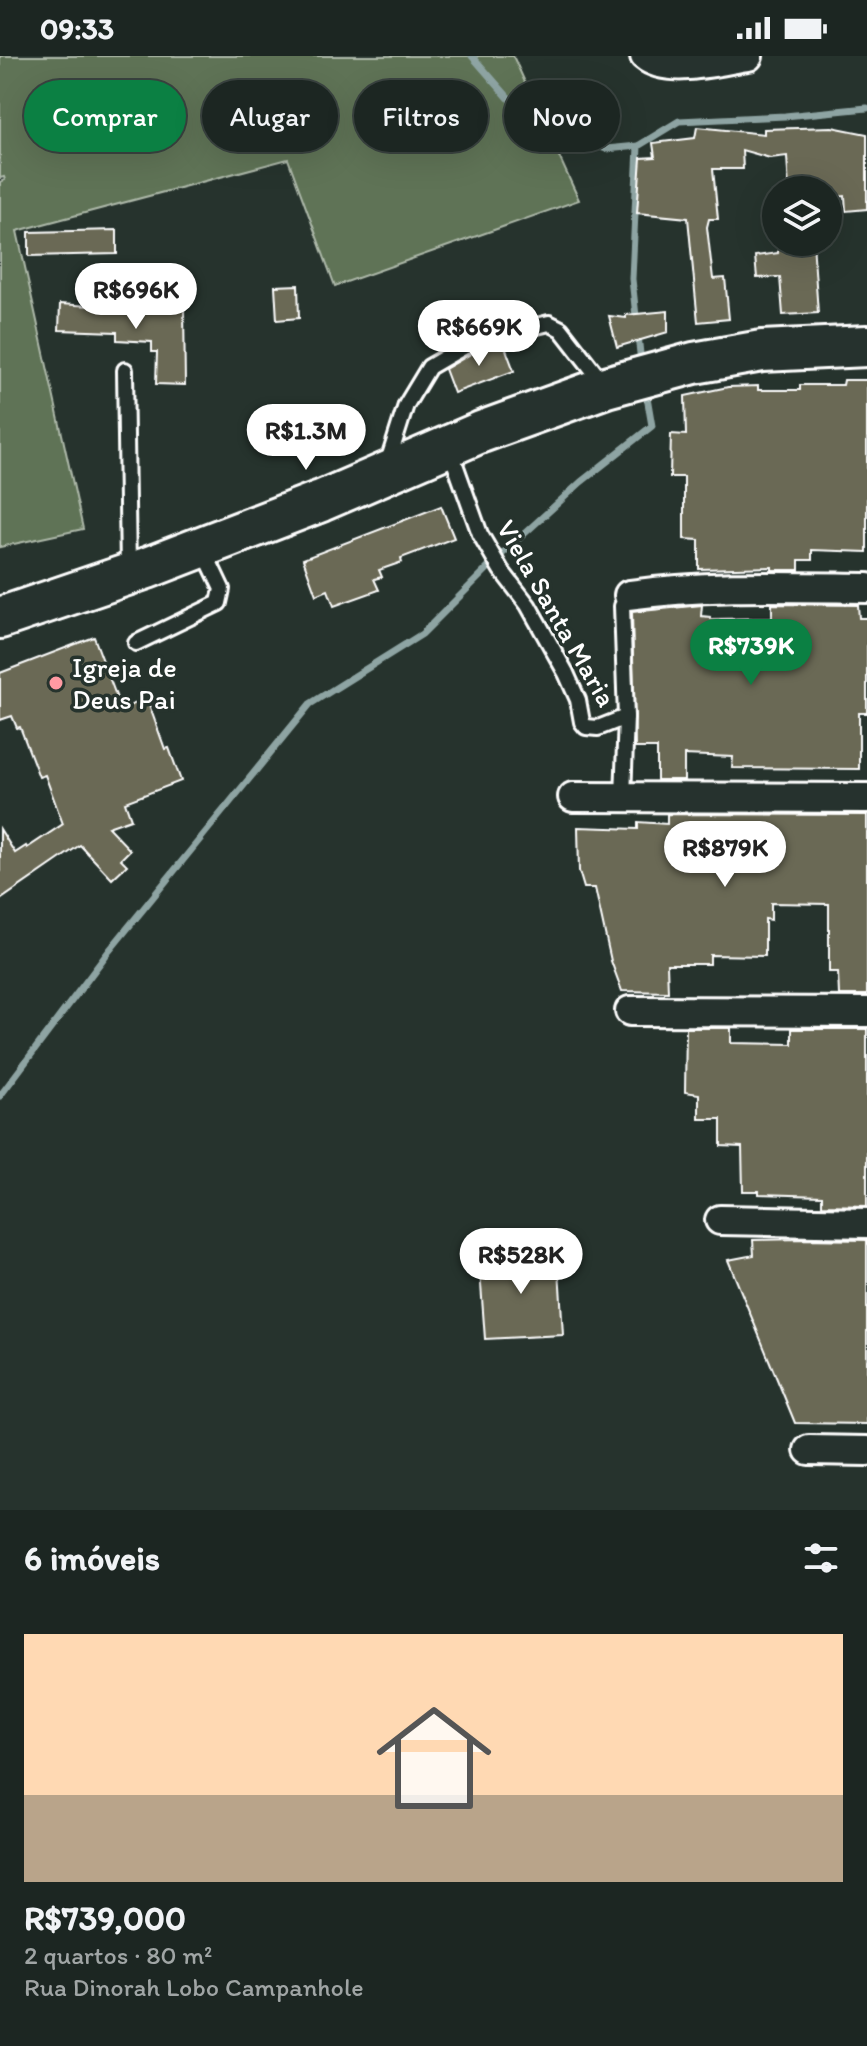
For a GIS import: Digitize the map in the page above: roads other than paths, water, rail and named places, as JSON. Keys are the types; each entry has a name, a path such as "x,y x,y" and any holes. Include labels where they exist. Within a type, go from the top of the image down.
{"main road":[{"path":"0,618 202,547 448,445 631,380 762,351 867,346"}],"street":[{"path":"645,56 653,63 673,66 748,56"},
{"path":"629,595 745,587 867,588"},
{"path":"573,797 867,798"},
{"path":"630,1011 867,1012"},
{"path":"720,1220 867,1223"},
{"path":"809,1450 867,1451"}],"lane":[{"path":"384,473 406,405 429,367 472,342 549,323 631,380"},
{"path":"125,370 129,574"},
{"name":"Viela Santa Maria","path":"448,445 480,534 501,570 528,605 566,673 578,700 582,722 586,727 598,728 626,717"},
{"path":"136,643 219,603 222,589 202,547"},
{"path":"623,797 626,717 622,606 629,595"}],"waterway":[{"path":"472,56 527,119 606,149 638,146 679,121 867,108"},
{"path":"638,146 632,279 641,363"},
{"path":"0,1096 109,951 310,704 422,634 502,554 581,482 652,426 646,391"}],"place":[{"name":"Igreja de Deus Pai","path":"56,683"}]}
